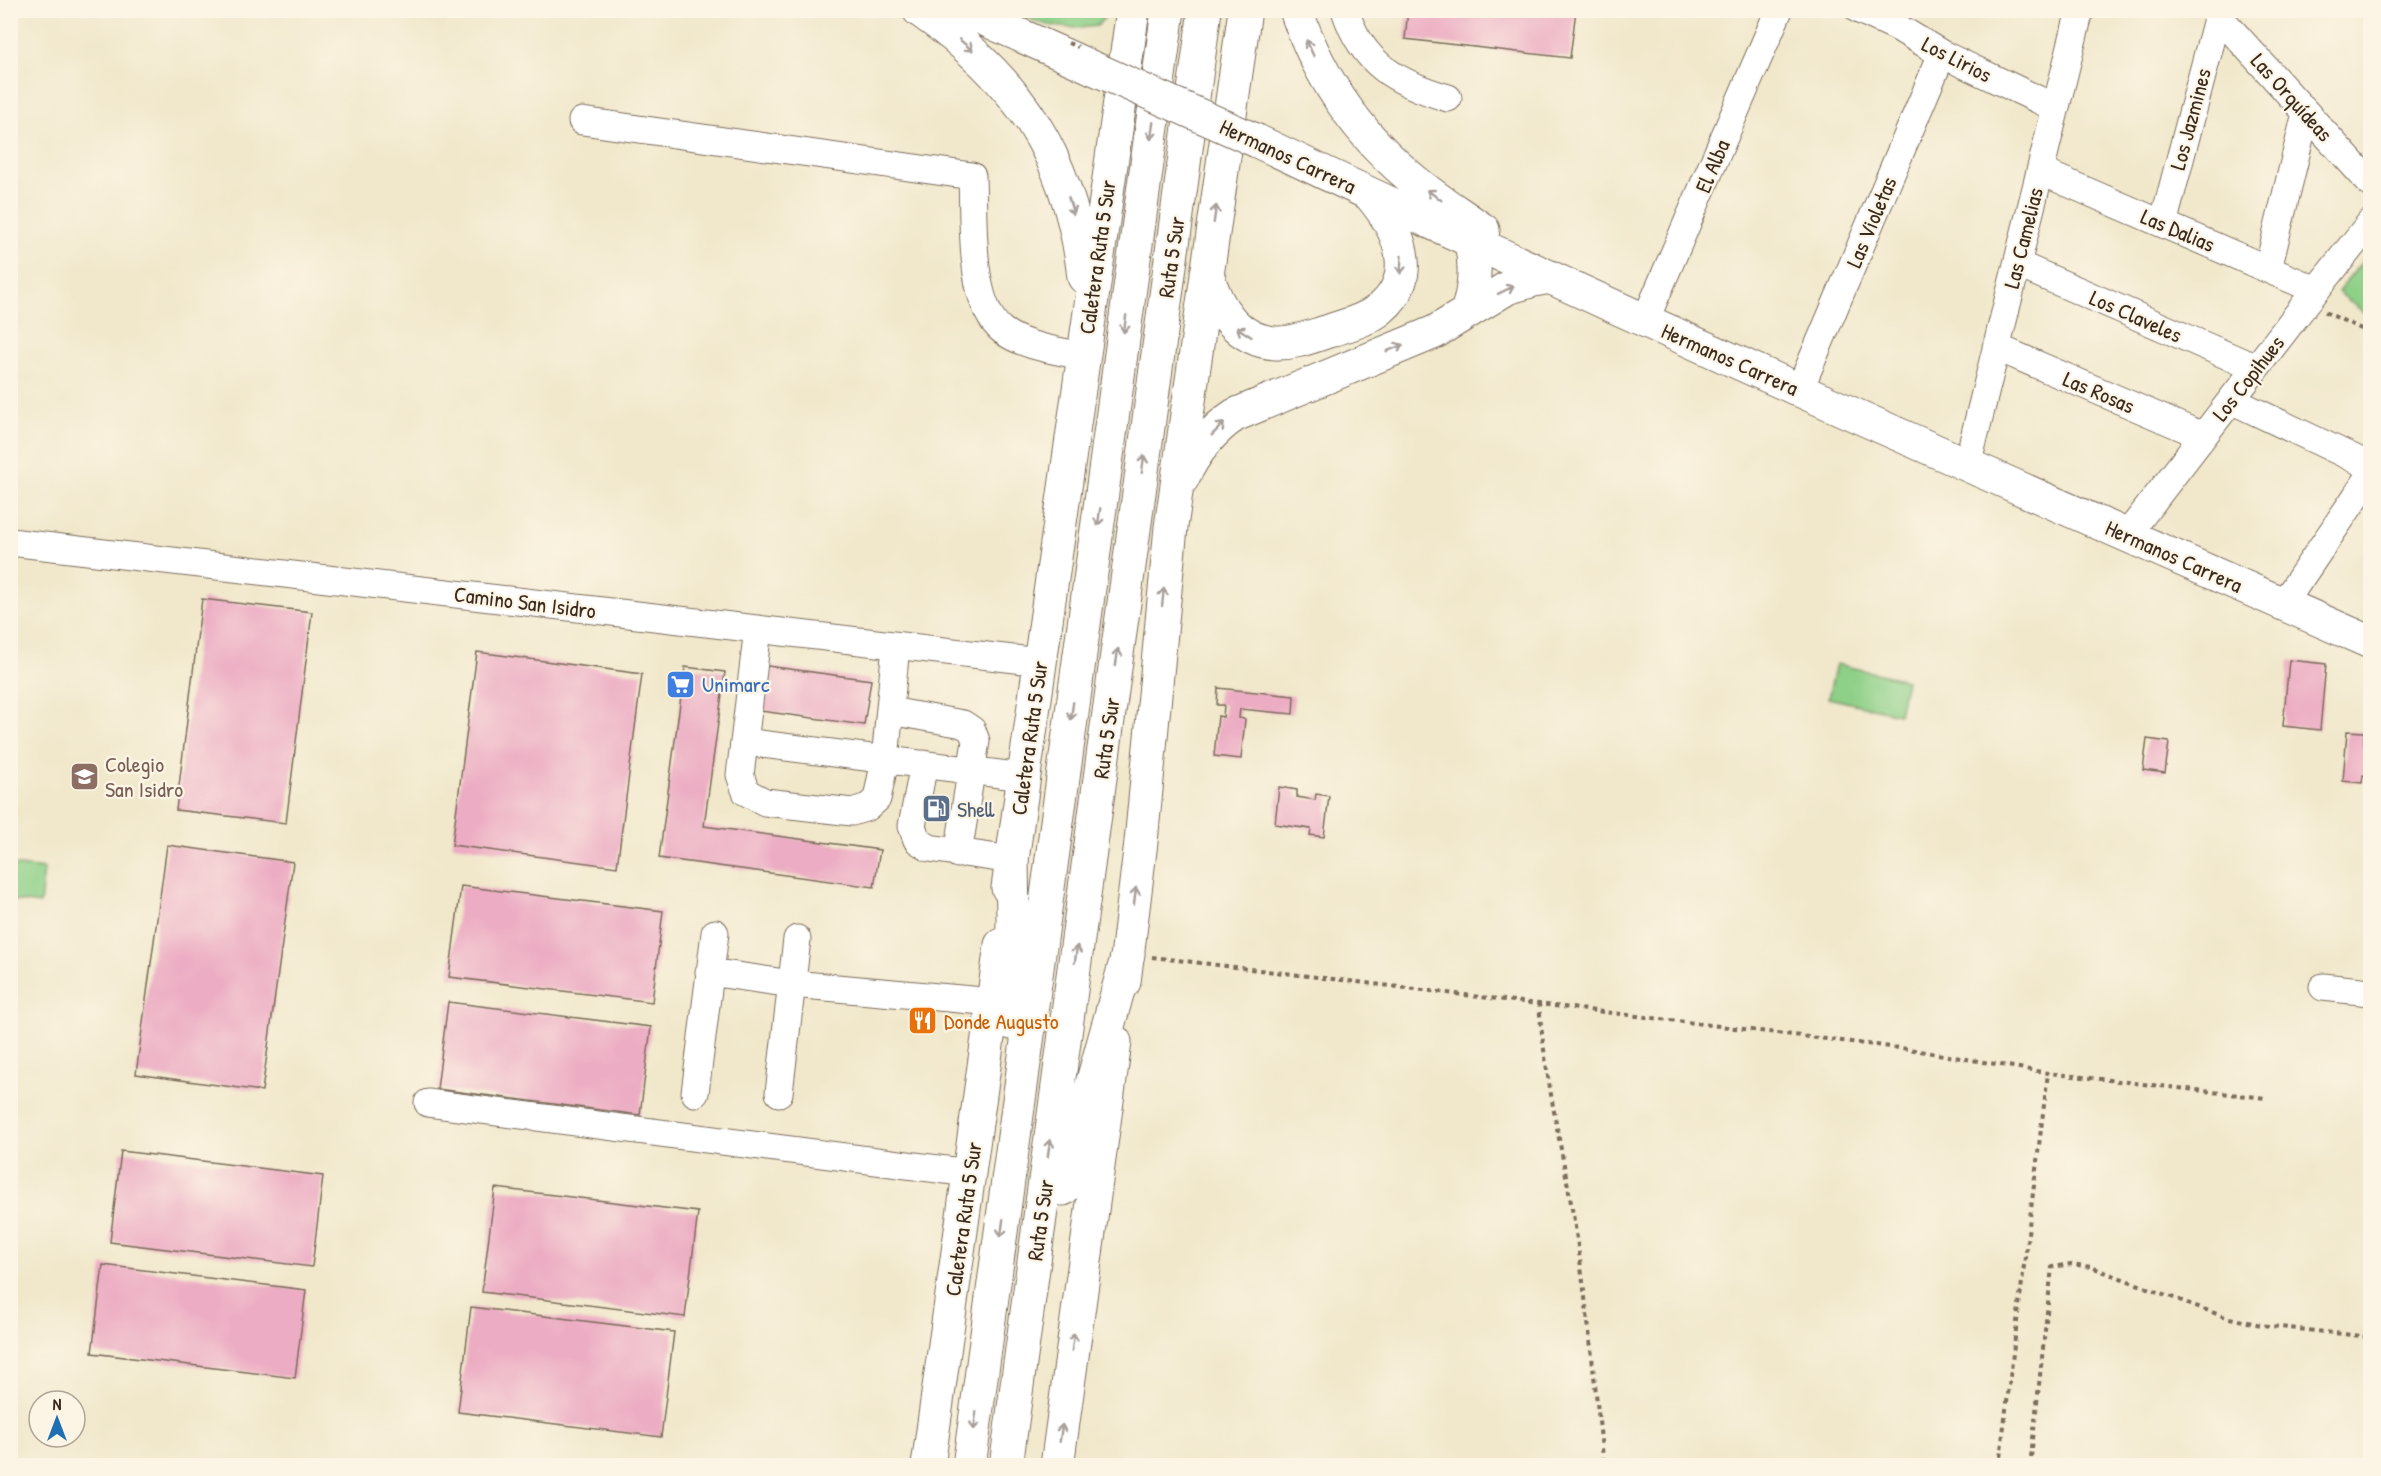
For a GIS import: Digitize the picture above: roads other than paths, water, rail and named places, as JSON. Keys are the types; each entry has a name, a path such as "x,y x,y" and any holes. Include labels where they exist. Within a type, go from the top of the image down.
{"main road":[{"path":"919,10 967,46 1007,86 1039,132 1053,159 1074,218 1081,248 1084,278 1084,345"},
{"name":"Caletera Ruta 5 Sur","path":"928,1466 1084,345 1133,10"},
{"name":"Ruta 5 Sur","path":"969,1466 1168,10"},
{"name":"Ruta 5 Sur","path":"1006,1466 1205,10"},
{"path":"1057,1466 1128,954 1144,819 1162,599 1175,495 1245,10"},
{"path":"1296,10 1314,57 1327,81 1373,142 1430,193 1550,278"},
{"name":"Hermanos Carrera","path":"975,13 1799,391 2370,642"},
{"path":"1207,272 1217,300 1233,324 1252,337 1264,341 1275,343 1298,340 1352,324 1369,316 1386,304 1392,295 1402,264 1395,231 1386,214 1370,194"},
{"path":"1467,312 1475,272 1470,240"},
{"path":"1175,495 1185,473 1206,441 1216,429 1235,415 1449,326 1467,312 1507,288 1527,281 1550,278"},
{"path":"1010,1170 1012,860"},
{"path":"1018,1372 1069,1160 1128,954"}],"street":[{"path":"1345,10 1360,42 1381,68 1401,81 1448,98"},
{"name":"El Alba","path":"1645,321 1779,10"},
{"name":"Los Lirios","path":"1859,10 1897,27 1942,54 2056,108"},
{"name":"Las Camelias","path":"1967,466 2080,10"},
{"name":"Las Orquídeas","path":"2216,13 2370,183"},
{"name":"Los Jazmines","path":"2163,224 2216,13"},
{"name":"Las Violetas","path":"1799,391 1942,54"},
{"path":"2268,269 2306,113"},
{"path":"582,121 972,176 977,282 986,311 1002,331 1029,344 1084,345"},
{"name":"Las Dalias","path":"2040,171 2268,269 2311,296"},
{"name":"Los Copihues","path":"2127,535 2370,223"},
{"name":"Los Claveles","path":"2017,264 2256,368"},
{"name":"Las Rosas","path":"1996,347 2203,436"},
{"path":"2231,400 2370,466"},
{"path":"2283,604 2370,476"},
{"name":"Camino San Isidro","path":"13,544 1040,662"},
{"path":"758,629 741,775 746,792 765,802 852,812 868,807 877,799 885,760 896,646"},
{"path":"890,711 963,724 972,730 976,741 958,854"},
{"path":"745,742 1024,777"},
{"path":"924,764 912,826 917,840 929,849 1012,860"},
{"path":"695,1093 715,933"},
{"path":"779,1093 797,939"},
{"path":"710,972 792,984 994,1002"},
{"path":"2323,987 2370,992"},
{"path":"428,1103 969,1173"}],"place":[{"name":"Unimarc","path":"681,684"},
{"name":"Colegio San Isidro","path":"84,777"},
{"name":"Shell","path":"936,809"},
{"name":"Donde Augusto","path":"923,1021"}]}
